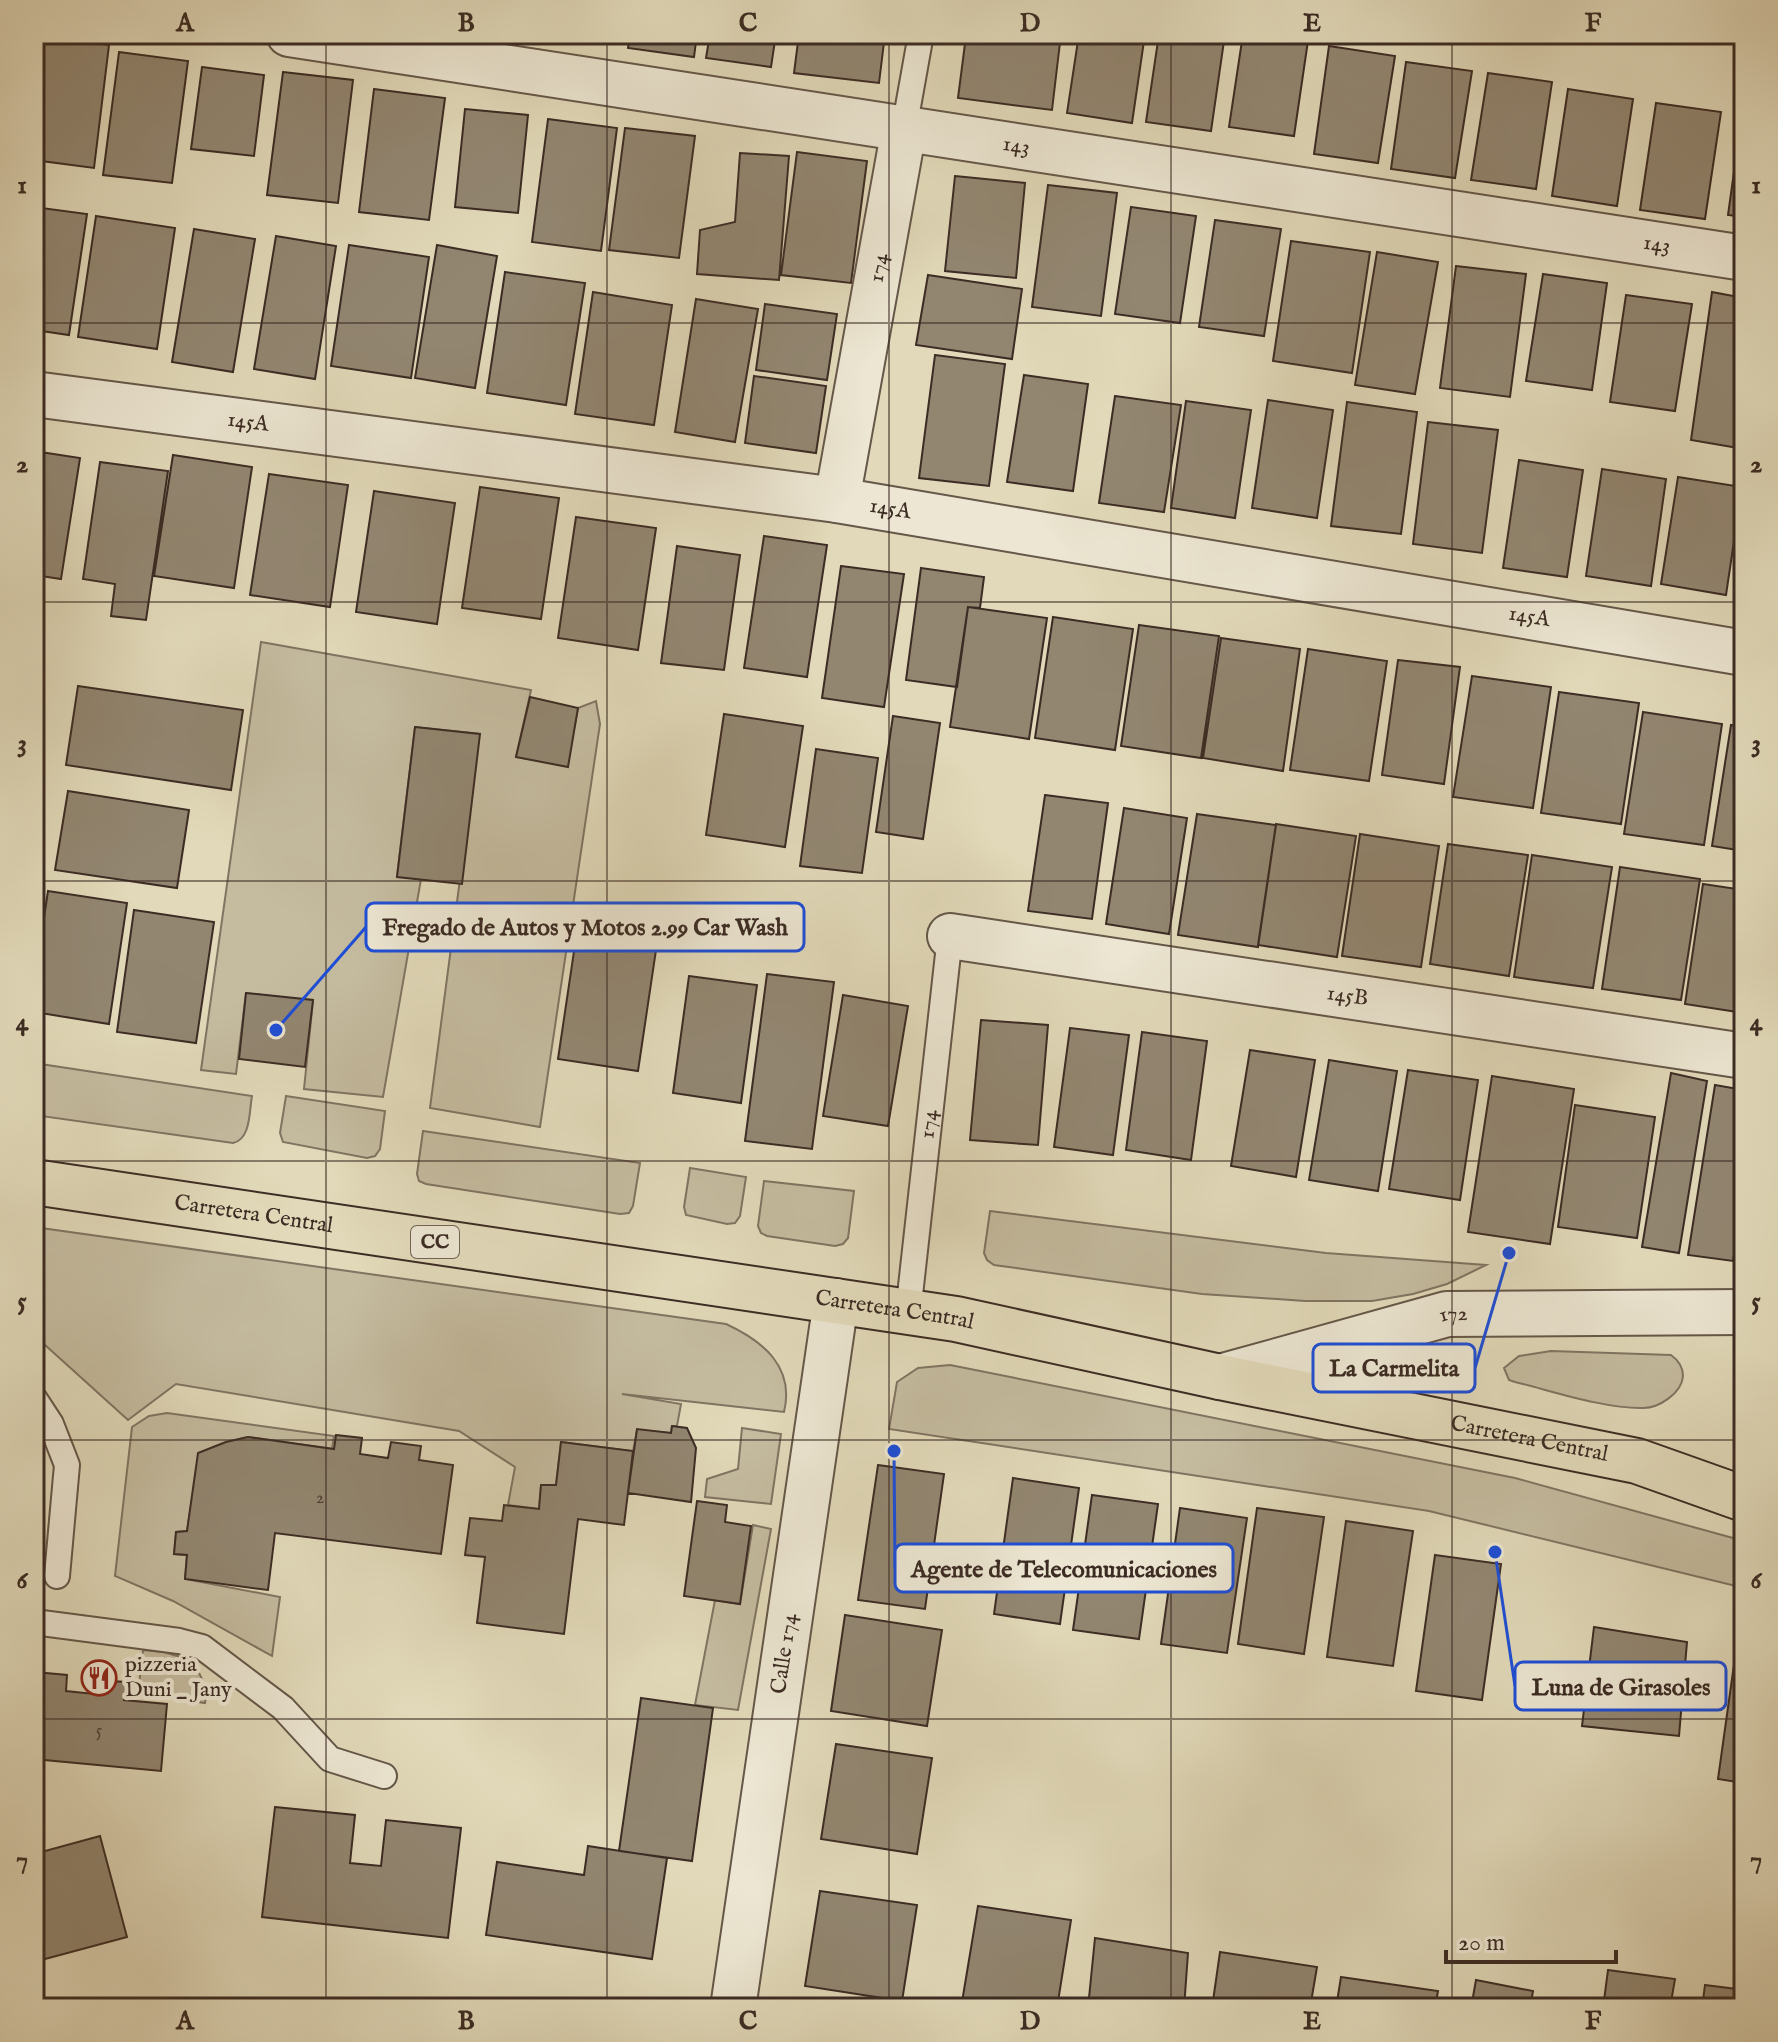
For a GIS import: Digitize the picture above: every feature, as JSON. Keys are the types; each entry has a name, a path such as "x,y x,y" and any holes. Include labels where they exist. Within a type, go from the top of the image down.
{"main road":[{"name":"Carretera Central","path":"34,1182 956,1319 1220,1377 1637,1461 1744,1499"}],"street":[{"name":"143","path":"289,34 1744,258"},
{"name":"174","path":"837,500 904,129"},
{"name":"145A","path":"34,394 837,500 1744,653"},
{"name":"145B","path":"950,936 1744,1056"},
{"name":"Calle 174","path":"733,2008 836,1301"},
{"name":"172","path":"1220,1377 1447,1314 1744,1312"}],"lane":[{"name":"174","path":"904,129 921,34"},
{"name":"174","path":"908,1313 950,936"},
{"path":"34,1398 51,1424 67,1465 57,1576"},
{"path":"34,1622 149,1636 202,1647 283,1708 330,1759 384,1776"}],"shaded area":[{"path":"261,642 531,690 516,757 567,766 578,708 596,701 600,724 540,1127 430,1108 479,734 415,727 397,876 421,879 383,1097 304,1089 313,1001 246,993 236,1074 201,1070"},
{"path":"34,1063 252,1096 246,1131 233,1143 34,1115"},
{"path":"286,1096 385,1111 380,1149 375,1156 367,1158 283,1142 280,1133"},
{"path":"423,1131 640,1163 633,1206 629,1213 620,1214 426,1184 419,1181 417,1174"},
{"path":"690,1168 746,1177 740,1216 735,1223 686,1215 684,1207"},
{"path":"764,1181 854,1191 848,1238 843,1244 835,1246 761,1233 758,1226"},
{"path":"990,1211 1326,1253 1486,1265 1447,1284 1372,1301 1305,1301 1202,1294 994,1265 984,1253"},
{"path":"34,1227 726,1324 764,1347 773,1358 785,1382 784,1412 622,1394 681,1404 677,1426 672,1426 671,1433 637,1430 633,1451 561,1442 556,1485 541,1486 539,1509 508,1505 515,1467 459,1431 176,1384 128,1420 34,1335"},
{"path":"1551,1351 1671,1355 1680,1364 1682,1382 1669,1398 1656,1405 1628,1408 1596,1403 1509,1380 1504,1368 1519,1356"},
{"path":"950,1365 1515,1478 1744,1541 1744,1588 1429,1511 889,1429 897,1382 918,1368"},
{"path":"167,1413 334,1436 332,1449 248,1437 199,1453 187,1531 176,1532 174,1554 187,1555 185,1579 280,1597 272,1656 173,1601 115,1576 132,1427 149,1416"},
{"path":"742,1428 781,1434 771,1504 705,1497 707,1479 738,1469"},
{"path":"753,1525 771,1529 738,1710 695,1705 715,1600 740,1604"},
{"path":"143,1650 164,1652 190,1660 202,1680 205,1703 138,1693"}],"building":[{"path":"571,34 624,34 623,41"},
{"path":"630,34 697,34 694,57 628,48"},
{"path":"710,34 776,34 771,67 706,58"},
{"path":"799,34 885,34 879,83 794,73"},
{"path":"995,34 1061,34 1052,110 958,98 966,36 994,40"},
{"path":"1079,34 1145,34 1132,123 1067,113"},
{"path":"1159,34 1225,34 1211,131 1146,122"},
{"path":"1243,34 1309,34 1294,136 1229,127"},
{"path":"40,36 109,45 94,168 34,160 34,80"},
{"path":"1329,46 1395,56 1378,163 1314,154"},
{"path":"119,52 188,61 172,183 103,175"},
{"path":"1406,62 1472,71 1455,178 1391,169"},
{"path":"202,67 264,75 254,156 191,149"},
{"path":"283,72 353,80 338,203 267,195"},
{"path":"1488,73 1552,82 1536,189 1471,180"},
{"path":"374,89 445,98 429,220 359,212"},
{"path":"1568,89 1633,99 1617,206 1552,196"},
{"path":"1656,103 1721,112 1705,219 1640,210"},
{"path":"1744,107 1744,217 1728,215"},
{"path":"465,109 528,115 518,213 455,207"},
{"path":"548,119 617,128 601,251 532,242"},
{"path":"625,128 695,136 679,258 609,250"},
{"path":"797,152 867,161 851,283 781,275"},
{"path":"740,153 789,156 779,280 697,274 700,230 735,222"},
{"path":"955,176 1025,183 1016,278 945,271"},
{"path":"1048,185 1117,193 1101,316 1032,307"},
{"path":"34,207 87,214 69,335 34,330"},
{"path":"1131,207 1196,216 1180,323 1115,314"},
{"path":"96,216 175,228 157,349 78,337"},
{"path":"1215,220 1281,229 1264,336 1199,327"},
{"path":"194,229 255,239 233,372 172,362"},
{"path":"276,236 336,246 315,379 254,369"},
{"path":"1291,241 1370,252 1352,373 1273,361"},
{"path":"349,245 429,257 411,378 331,366"},
{"path":"437,245 497,256 475,388 415,378"},
{"path":"1377,252 1438,262 1415,394 1355,385"},
{"path":"1456,266 1526,274 1510,397 1440,388"},
{"path":"505,272 585,283 566,405 487,393"},
{"path":"1543,274 1607,283 1592,390 1526,381"},
{"path":"928,275 1022,289 1012,359 916,345"},
{"path":"593,292 672,305 654,425 575,414"},
{"path":"1712,292 1744,298 1744,449 1691,440"},
{"path":"1626,295 1692,304 1675,411 1610,402"},
{"path":"696,299 758,309 735,442 675,432"},
{"path":"765,304 837,314 827,380 756,370"},
{"path":"935,355 1005,364 989,486 919,478"},
{"path":"1024,375 1088,384 1073,491 1007,482"},
{"path":"754,376 826,386 816,453 745,443"},
{"path":"1115,396 1181,405 1164,512 1099,503"},
{"path":"1268,400 1333,410 1317,518 1252,508"},
{"path":"1186,401 1251,410 1235,518 1171,508"},
{"path":"1347,402 1417,412 1401,534 1331,526"},
{"path":"1428,422 1498,430 1482,553 1413,544"},
{"path":"34,451 80,458 61,579 34,575"},
{"path":"173,455 252,467 234,588 154,576"},
{"path":"1519,460 1583,470 1567,577 1503,568"},
{"path":"100,462 168,471 146,620 111,616 115,584 83,579"},
{"path":"1602,469 1666,479 1651,586 1586,576"},
{"path":"269,474 348,485 330,607 250,595"},
{"path":"1678,477 1742,487 1726,595 1661,584"},
{"path":"480,487 559,498 541,619 462,608"},
{"path":"374,491 455,503 437,624 356,612"},
{"path":"576,517 656,528 638,650 558,638"},
{"path":"764,536 827,545 807,677 744,668"},
{"path":"677,546 740,555 724,670 661,663"},
{"path":"841,566 904,574 884,707 822,698"},
{"path":"921,568 984,577 980,608 968,607 957,687 906,680"},
{"path":"968,607 1047,618 1029,739 950,727"},
{"path":"1053,617 1133,629 1115,750 1035,738"},
{"path":"1139,625 1219,636 1201,758 1121,746"},
{"path":"1221,638 1300,649 1283,771 1203,758"},
{"path":"1308,649 1387,661 1369,781 1290,770"},
{"path":"1398,660 1460,667 1444,784 1382,775"},
{"path":"1472,676 1551,687 1533,808 1453,797"},
{"path":"78,686 243,710 231,790 66,765"},
{"path":"1559,692 1639,703 1621,824 1541,813"},
{"path":"530,697 578,708 568,767 516,757"},
{"path":"1643,712 1722,724 1704,845 1624,834"},
{"path":"724,714 803,726 785,847 706,835"},
{"path":"893,716 940,723 923,839 876,832"},
{"path":"1731,725 1744,727 1744,851 1712,846"},
{"path":"415,727 480,734 462,884 397,877"},
{"path":"816,749 878,758 862,873 800,866"},
{"path":"68,791 189,810 177,888 55,870"},
{"path":"1045,795 1108,803 1092,919 1028,911"},
{"path":"1124,808 1187,818 1169,934 1106,924"},
{"path":"1197,814 1276,825 1258,947 1178,935"},
{"path":"1276,824 1356,836 1337,957 1258,945"},
{"path":"1360,834 1439,846 1421,967 1342,956"},
{"path":"1448,844 1528,855 1509,976 1430,964"},
{"path":"1532,855 1612,867 1593,988 1514,977"},
{"path":"1620,867 1700,879 1681,1000 1602,989"},
{"path":"1703,884 1744,890 1744,1013 1685,1004"},
{"path":"48,891 127,903 109,1024 34,1012 34,982"},
{"path":"134,910 214,922 196,1043 117,1032"},
{"path":"576,938 656,950 638,1071 558,1059"},
{"path":"767,974 834,982 812,1149 745,1141"},
{"path":"689,976 757,985 741,1103 673,1093"},
{"path":"246,993 313,1000 305,1067 239,1059"},
{"path":"843,995 908,1006 888,1126 823,1116"},
{"path":"981,1020 1048,1025 1038,1145 970,1140"},
{"path":"1070,1028 1129,1035 1113,1155 1054,1147"},
{"path":"1142,1032 1207,1041 1191,1160 1126,1150"},
{"path":"1250,1050 1315,1060 1296,1177 1231,1166"},
{"path":"1329,1060 1397,1071 1378,1191 1309,1180"},
{"path":"1408,1070 1478,1080 1460,1200 1389,1189"},
{"path":"1671,1073 1707,1081 1679,1253 1642,1247"},
{"path":"1492,1076 1574,1089 1550,1244 1468,1232"},
{"path":"1715,1085 1744,1090 1744,1192 1733,1261 1688,1255"},
{"path":"1575,1105 1655,1117 1637,1238 1558,1227"},
{"path":"672,1426 687,1428 696,1448 691,1502 628,1493 637,1429 671,1433"},
{"path":"336,1435 362,1438 360,1454 388,1458 391,1442 421,1446 419,1460 453,1465 441,1554 275,1533 268,1590 185,1579 187,1555 174,1554 176,1532 187,1531 198,1453 248,1437 334,1449"},
{"path":"561,1442 633,1451 624,1525 578,1519 564,1634 477,1623 485,1557 465,1555 470,1518 502,1521 504,1505 539,1509 541,1485 556,1485"},
{"path":"878,1465 944,1474 925,1609 858,1600"},
{"path":"1013,1478 1079,1488 1060,1624 994,1614"},
{"path":"1092,1495 1158,1504 1139,1639 1073,1630"},
{"path":"697,1501 727,1505 725,1522 751,1526 740,1604 684,1596"},
{"path":"1180,1508 1247,1518 1227,1653 1161,1644"},
{"path":"1257,1508 1324,1517 1304,1654 1238,1644"},
{"path":"1346,1521 1413,1531 1393,1666 1327,1657"},
{"path":"1435,1555 1501,1564 1482,1700 1416,1691"},
{"path":"845,1615 942,1630 927,1726 831,1711"},
{"path":"1594,1627 1687,1642 1679,1736 1582,1726"},
{"path":"1737,1643 1744,1644 1744,1783 1718,1779"},
{"path":"35,1672 67,1675 66,1691 94,1694 95,1680 126,1682 124,1700 167,1704 161,1771 34,1759"},
{"path":"641,1698 713,1708 692,1861 619,1851"},
{"path":"836,1744 932,1758 917,1854 821,1839"},
{"path":"275,1807 355,1815 350,1863 381,1866 386,1820 461,1828 448,1938 262,1917"},
{"path":"100,1836 127,1937 34,1962 34,1854"},
{"path":"588,1846 667,1858 652,1959 486,1935 497,1862 584,1875"},
{"path":"820,1891 917,1905 902,2001 805,1986"},
{"path":"978,1906 1071,1920 1057,2008 961,2008"},
{"path":"1095,1938 1188,1953 1184,2008 1088,2008"},
{"path":"1220,1952 1317,1967 1310,2008 1212,2008"},
{"path":"1608,1970 1675,1979 1670,2008 1603,2008"},
{"path":"1341,1977 1438,1991 1435,2008 1336,2008"},
{"path":"1476,1980 1533,1991 1530,2008 1471,2008"},
{"path":"1705,1985 1744,1990 1744,2008 1702,2008"}],"place":[{"name":"Fregado de Autos y Motos 2.99 Car Wash","path":"276,1030"},
{"name":"La Carmelita","path":"1509,1253"},
{"name":"Agente de Telecomunicaciones","path":"894,1451"},
{"name":"Luna de Girasoles","path":"1495,1552"},
{"name":"pizzeria Duni _ Jany","path":"99,1678"}]}
